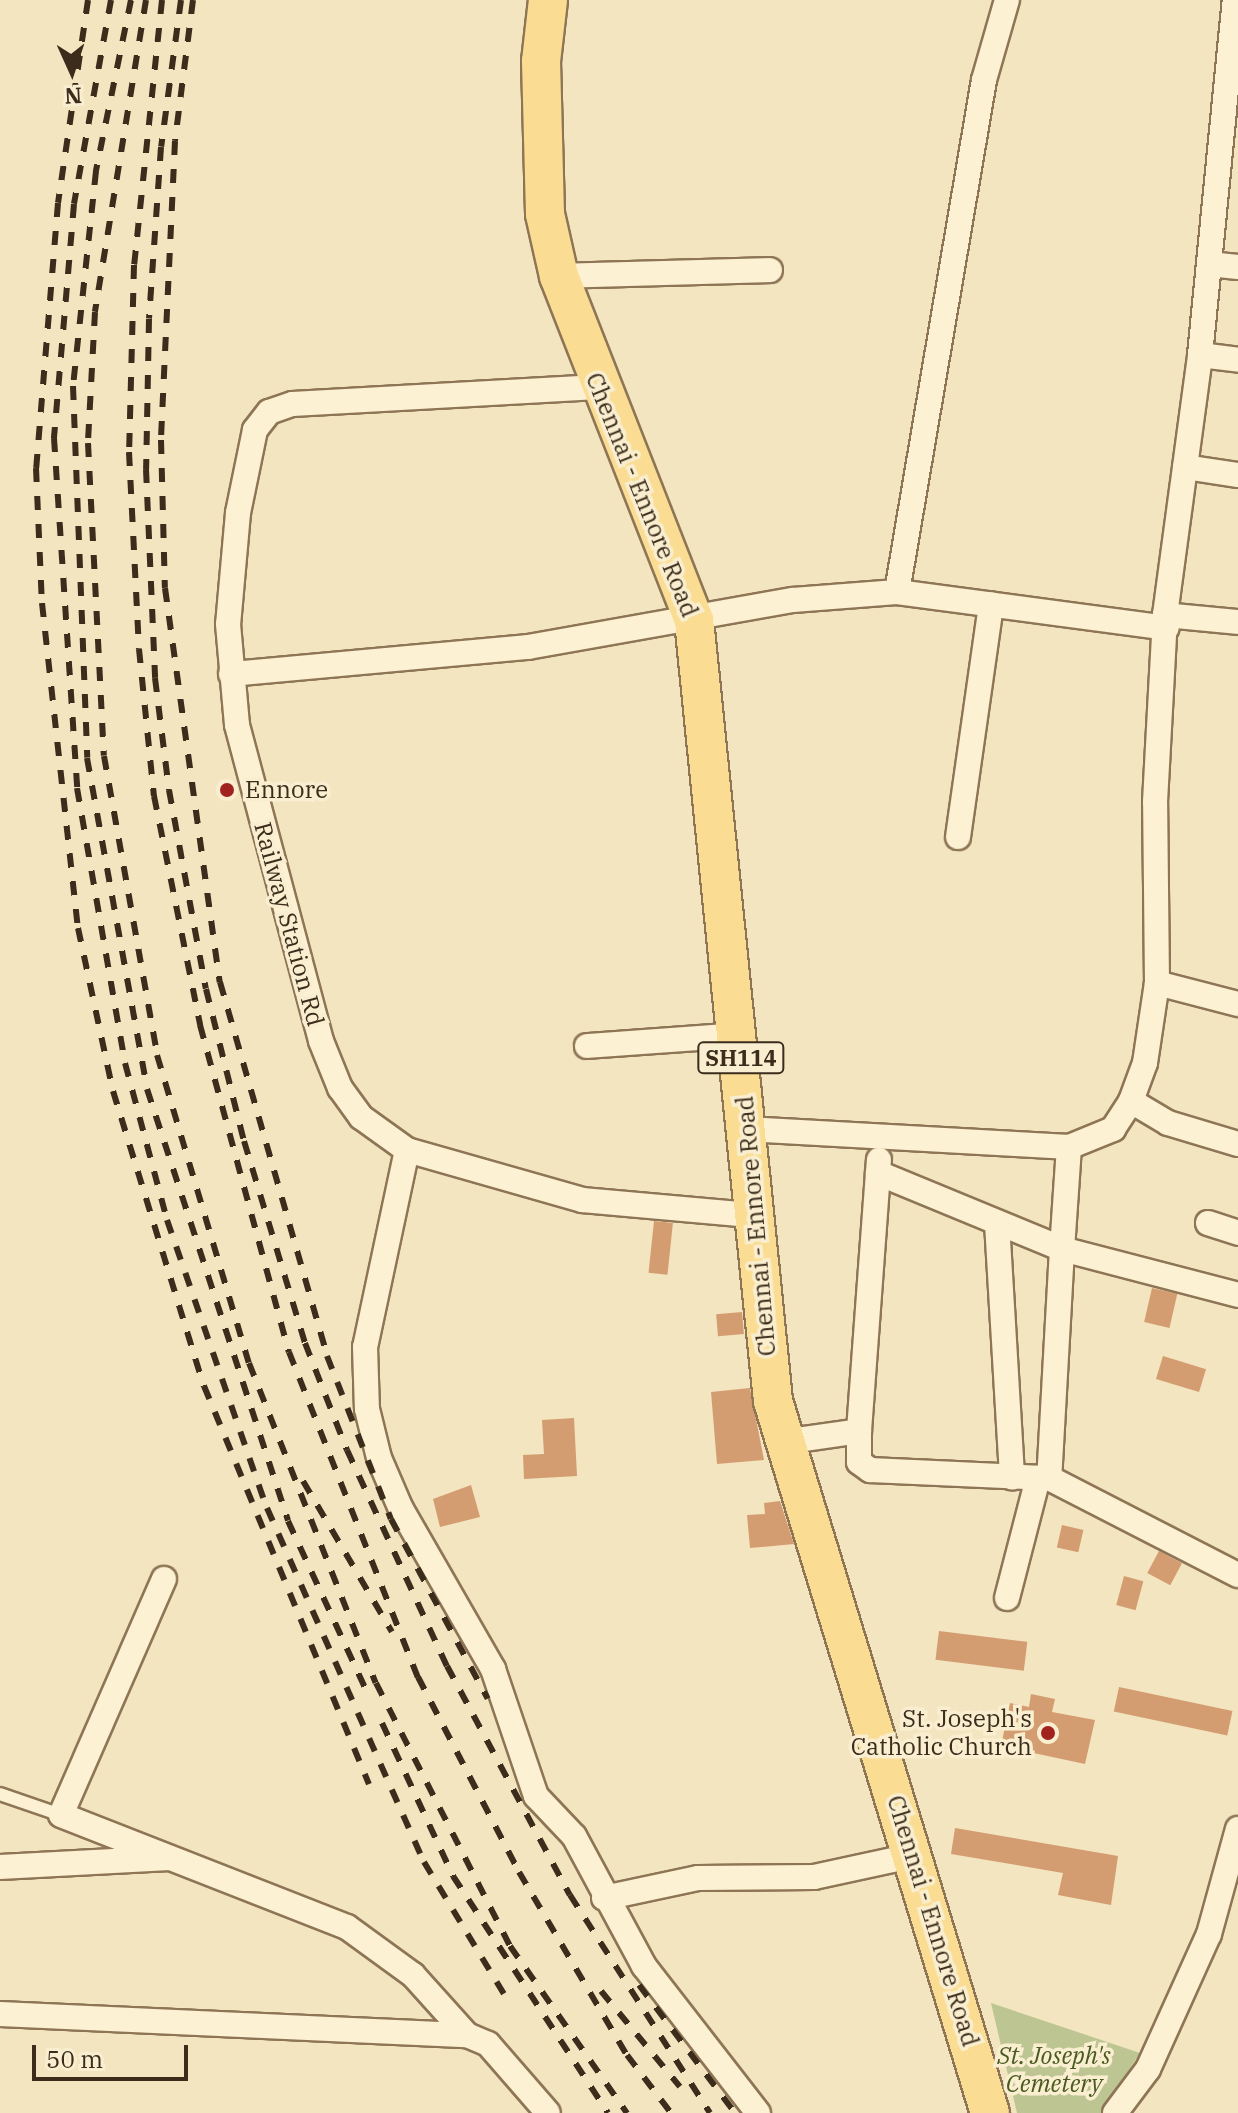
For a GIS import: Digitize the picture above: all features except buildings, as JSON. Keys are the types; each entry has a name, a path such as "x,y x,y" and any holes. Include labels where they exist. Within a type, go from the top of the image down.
{"main road":[{"name":"Chennai - Ennore Road","path":"548,0 541,61 545,214 559,276 598,387 694,620 739,1035 752,1215 773,1401 783,1442 916,1855 990,2113"}],"street":[{"path":"897,592 984,80 1007,0"},
{"path":"746,1129 1069,1147 1113,1129 1131,1101 1145,1063 1157,983 1155,802 1166,622 1200,355 1235,0"},
{"path":"1209,264 1238,267"},
{"path":"559,276 770,270"},
{"path":"1200,355 1238,360"},
{"name":"Railway Station Rd","path":"598,387 292,404 269,412 255,430 238,513 228,624 237,725 321,1041 340,1088 361,1117 407,1150 583,1200 752,1215"},
{"path":"1185,467 1238,475"},
{"path":"231,674 528,647 694,620 793,600 897,592 1166,622 1238,622"},
{"path":"958,837 991,604"},
{"path":"1157,983 1238,1004"},
{"path":"587,1046 739,1035"},
{"path":"1131,1101 1168,1123 1238,1144"},
{"path":"880,1138 859,1462 870,1470 1044,1478 1238,1575"},
{"path":"1007,1598 1044,1478 1069,1147"},
{"path":"407,1150 365,1347 367,1409 379,1458 401,1509 493,1669 536,1796 574,1836 604,1898 683,2022 758,2113"},
{"path":"878,1173 1062,1249 1238,1295"},
{"path":"997,1223 1012,1478"},
{"path":"1208,1223 1238,1233"},
{"path":"783,1442 859,1431"},
{"path":"164,1579 61,1815 180,1857 347,1927 413,1975 467,2035"},
{"path":"1115,2113 1148,2069 1209,1934 1238,1829"},
{"path":"604,1898 698,1878 824,1876 916,1855"},
{"path":"0,1867 180,1857"},
{"path":"0,2014 467,2035 488,2044 548,2113"}],"lane":[{"path":"0,1794 61,1815"}],"green space":[{"name":"St. Joseph's Cemetery","path":"991,2003 1140,2053 1101,2113 1017,2113"}],"railway":[{"path":"88,0 58,203 36,468 42,603 78,928 113,1091 204,1386 369,1784"},
{"path":"111,0 74,204 54,438 77,788 125,1063 167,1220 267,1508 424,1862 505,1996"},
{"path":"131,0 96,171 73,386 87,758 147,1089 288,1521 368,1694"},
{"path":"146,0 95,312 88,443 104,756 157,1055 249,1363 376,1683 510,1946 627,2113"},
{"path":"162,0 134,265 129,452 139,649 154,796 200,1025 289,1352 418,1677 519,1872 627,2055 671,2113"},
{"path":"181,0 161,147 149,319 146,469 155,678 169,790 206,989 244,1141 305,1343 347,1450 447,1666 570,1895 710,2113"},
{"path":"193,0 175,141 161,440 165,588 220,982 327,1356 391,1519 488,1699"},
{"path":"303,1481 392,1632"},
{"path":"382,1723 453,1876 608,2113"},
{"path":"639,1985 735,2113"},
{"path":"601,1991 680,2087"}],"place":[{"name":"Ennore","path":"227,790"},
{"name":"St. Joseph's Catholic Church","path":"1048,1733"}]}
